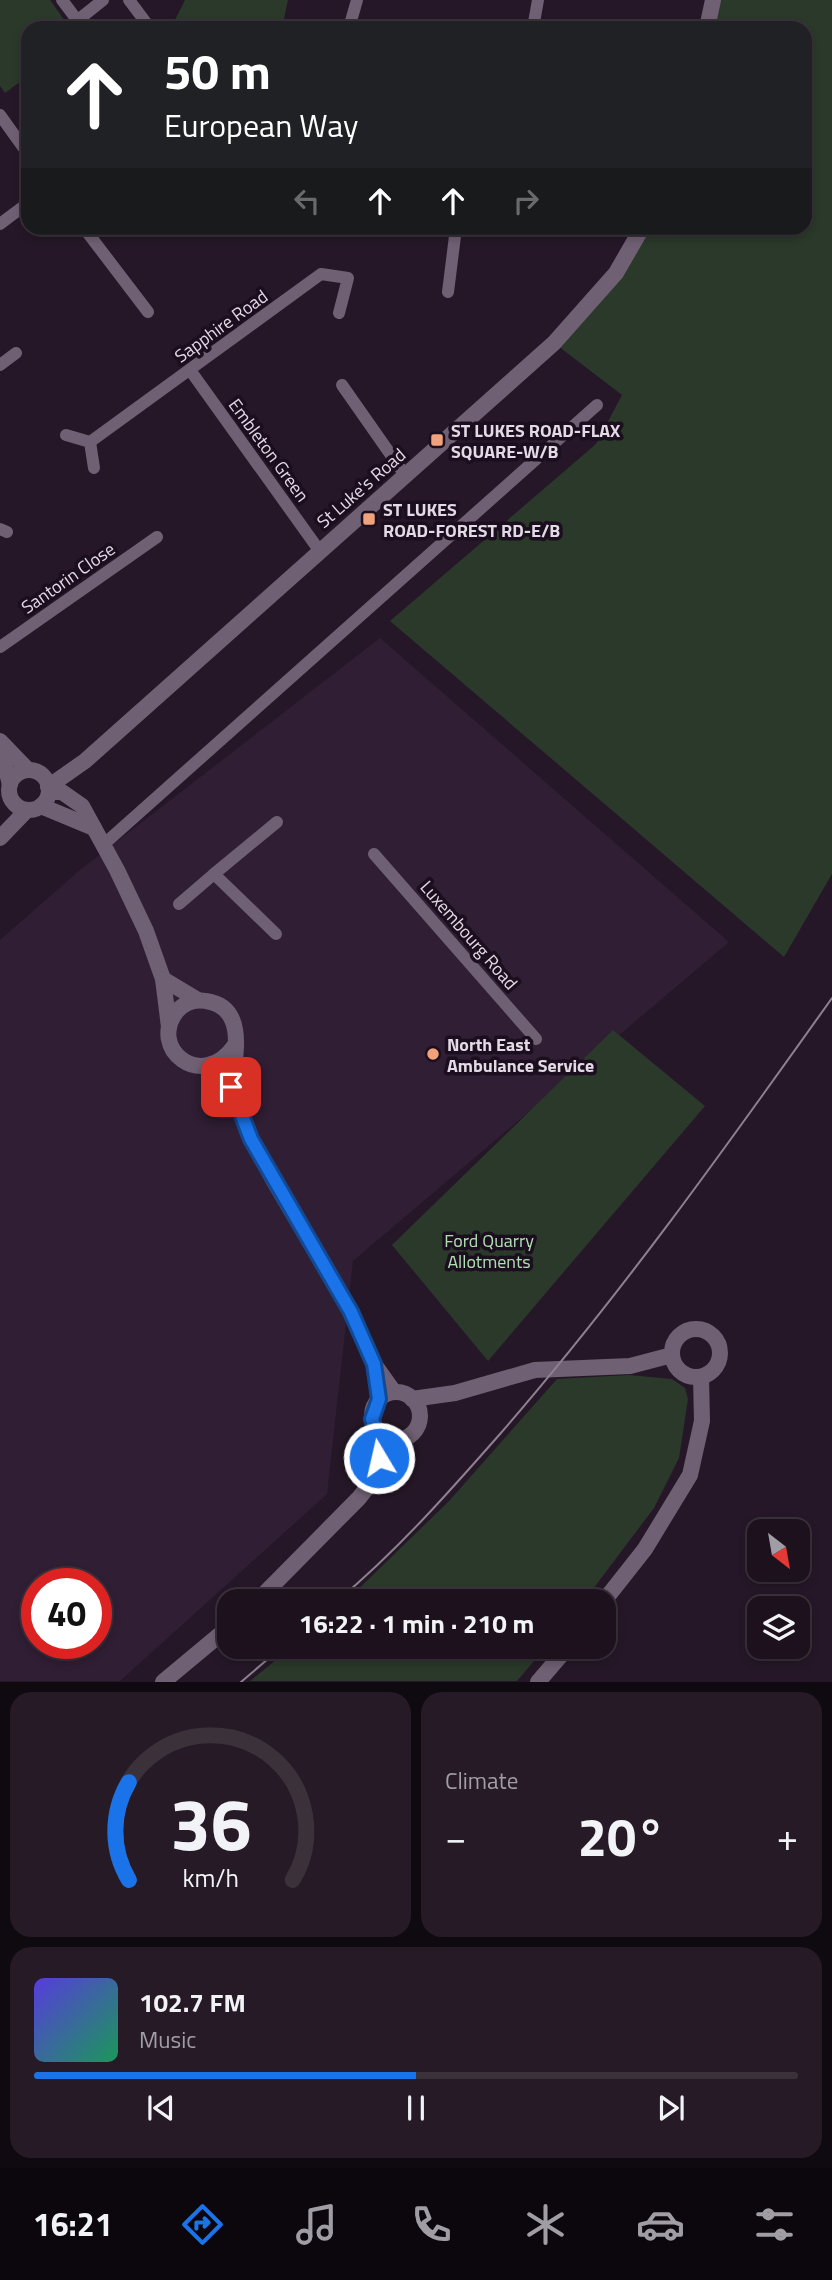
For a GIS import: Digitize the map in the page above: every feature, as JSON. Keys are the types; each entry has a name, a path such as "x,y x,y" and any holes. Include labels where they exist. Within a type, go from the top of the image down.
{"main road":[{"path":"708,21 713,0"},
{"name":"St Luke's Road","path":"0,838 319,550 554,343 616,273 638,235"},
{"path":"0,741 33,771 41,799"},
{"path":"0,749 6,789 15,804 62,792 82,806 142,922 163,979 169,1040 173,1052 188,1064 205,1067 231,1087"},
{"name":"St Luke's Road","path":"33,771 85,761"},
{"path":"6,789 15,775 33,771"},
{"path":"163,979 198,1000 216,1002 225,1008 234,1021 231,1087 251,1139 351,1312 386,1396"},
{"path":"169,1027 181,1007 198,1000"},
{"path":"205,1067 226,1059 235,1045"},
{"path":"687,1331 708,1332 719,1344 720,1358 714,1370 701,1377 686,1375 679,1370 672,1356 674,1343 687,1331"},
{"path":"386,1396 412,1399 455,1393 535,1370 630,1366 672,1356"},
{"path":"613,1589 645,1549 690,1475 702,1421 701,1377"},
{"path":"269,1589 341,1517 416,1429 420,1415 455,1393"},
{"path":"379,1471 379,1445 372,1410 386,1396"},
{"path":"412,1399 420,1415"},
{"path":"375,1430 392,1440 406,1438"},
{"path":"163,1682 217,1637"},
{"path":"538,1682 558,1659"}],"street":[{"path":"62,0 78,21"},
{"path":"83,21 103,0"},
{"path":"129,0 145,21"},
{"path":"351,21 357,0"},
{"path":"534,21 539,0"},
{"path":"0,115 21,144"},
{"path":"0,223 21,207"},
{"path":"89,235 148,312"},
{"path":"448,292 455,235"},
{"name":"Sapphire Road","path":"90,442 321,274 348,278 339,313"},
{"path":"0,365 16,353"},
{"name":"Embleton Green","path":"190,370 319,550"},
{"path":"341,384 405,475"},
{"path":"103,845 597,405"},
{"path":"66,435 90,442 94,468"},
{"name":"Santorin Close","path":"0,647 157,537"},
{"path":"179,904 276,822"},
{"name":"Luxembourg Road","path":"374,854 536,1039"},
{"path":"214,874 276,934"}],"shaded area":[{"path":"380,638 729,942 353,1261 327,1494 222,1589 217,1589 217,1593 120,1681 0,1681 0,940 80,870"}],"green space":[{"path":"0,0 50,0 65,21 21,21 21,81 5,93 0,86"},
{"path":"185,0 288,0 284,21 174,21"},
{"path":"713,0 832,0 832,874 784,957 390,621 596,444 622,395 554,343 637,235 812,235 812,21 708,21"},
{"name":"Ford Quarry Allotments","path":"613,1030 705,1106 488,1361 392,1245"},
{"path":"629,1375 672,1379 685,1388 688,1399 679,1458 654,1508 593,1589 358,1589 449,1501 557,1379"},
{"path":"277,1659 536,1659 517,1681 250,1681"}],"tram line":[{"path":"351,1589 422,1521 481,1456 588,1329 671,1220 832,998"},
{"path":"241,1682 268,1659"}],"place":[{"name":"ST LUKES ROAD-FLAX SQUARE-W/B","path":"437,440"},
{"name":"ST LUKES ROAD-FOREST RD-E/B","path":"369,519"},
{"name":"North East Ambulance Service","path":"433,1054"}],"route":[{"path":"231,1087 251,1139 351,1312 374,1364 374,1382 379,1399 372,1410 372,1419 379,1445 379,1458"}]}
